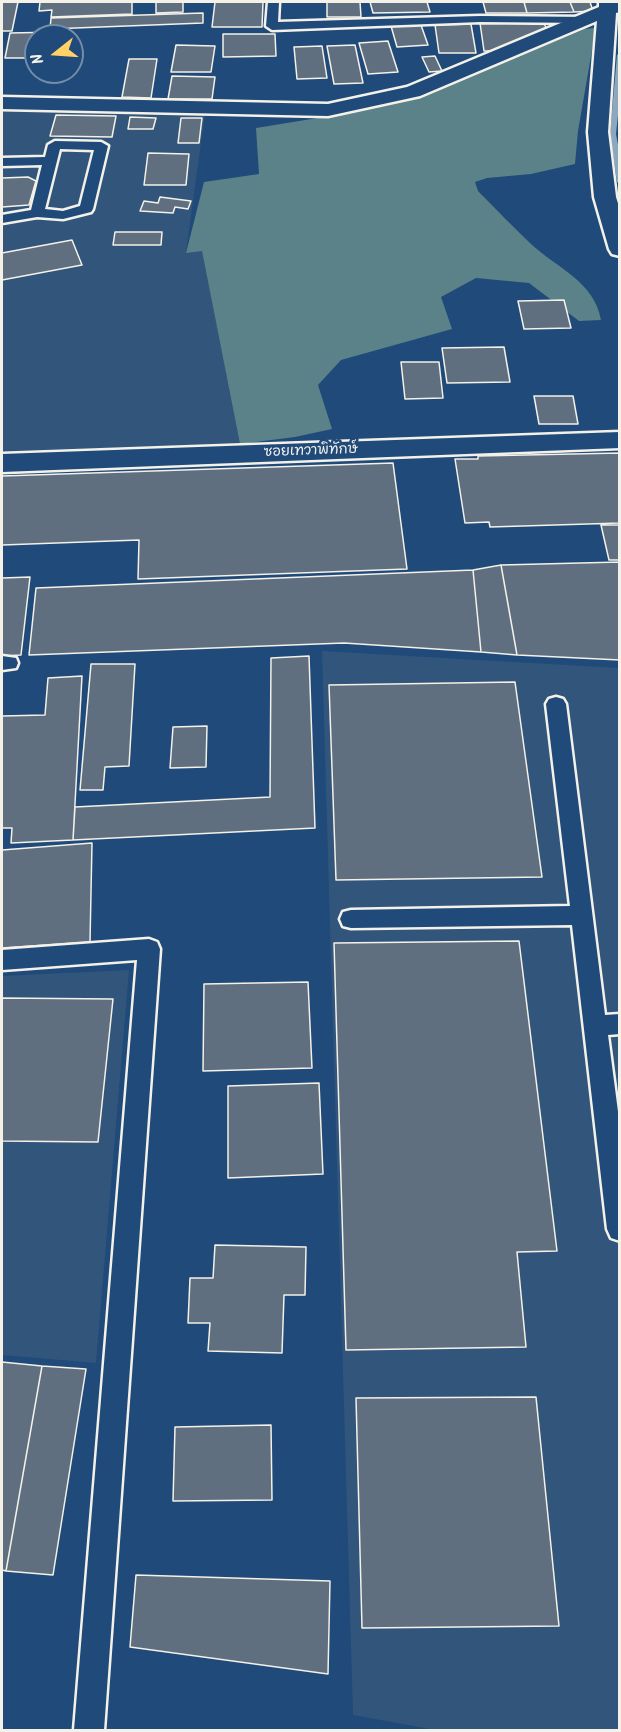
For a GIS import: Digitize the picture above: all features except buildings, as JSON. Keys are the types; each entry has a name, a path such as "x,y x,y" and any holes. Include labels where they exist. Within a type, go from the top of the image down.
{"street":[{"path":"2,103 328,110 413,92 589,20 612,6"},
{"path":"612,6 598,132 605,197 620,249"},
{"name":"ซอยเทวาพิทักษ์","path":"2,463 620,440"}],"lane":[{"path":"273,2 272,26 480,19 589,20"},
{"path":"2,219 36,213 63,215 86,209 101,146 55,145 36,213"},
{"path":"4,177 5,162 50,161"},
{"path":"556,704 620,1229"},
{"path":"351,919 581,915"},
{"path":"2,960 149,949 89,1731"},
{"path":"595,1026 620,1024"}],"shaded area":[{"path":"2,108 205,114 186,252 202,250 240,444 2,451"},
{"path":"322,651 619,668 619,1730 435,1730 353,1715"},
{"path":"129,970 96,1363 2,1355 2,976"}],"green space":[{"path":"594,28 575,164 531,174 487,178 475,182 478,191 524,238 583,285 591,295 601,320 579,321 529,283 476,278 441,297 452,329 341,360 318,385 332,429 295,437 240,444 202,251 186,253 204,182 259,174 256,128 330,116 419,97 585,29"}],"waterway":[{"path":"620,55 613,134 620,182"}]}
